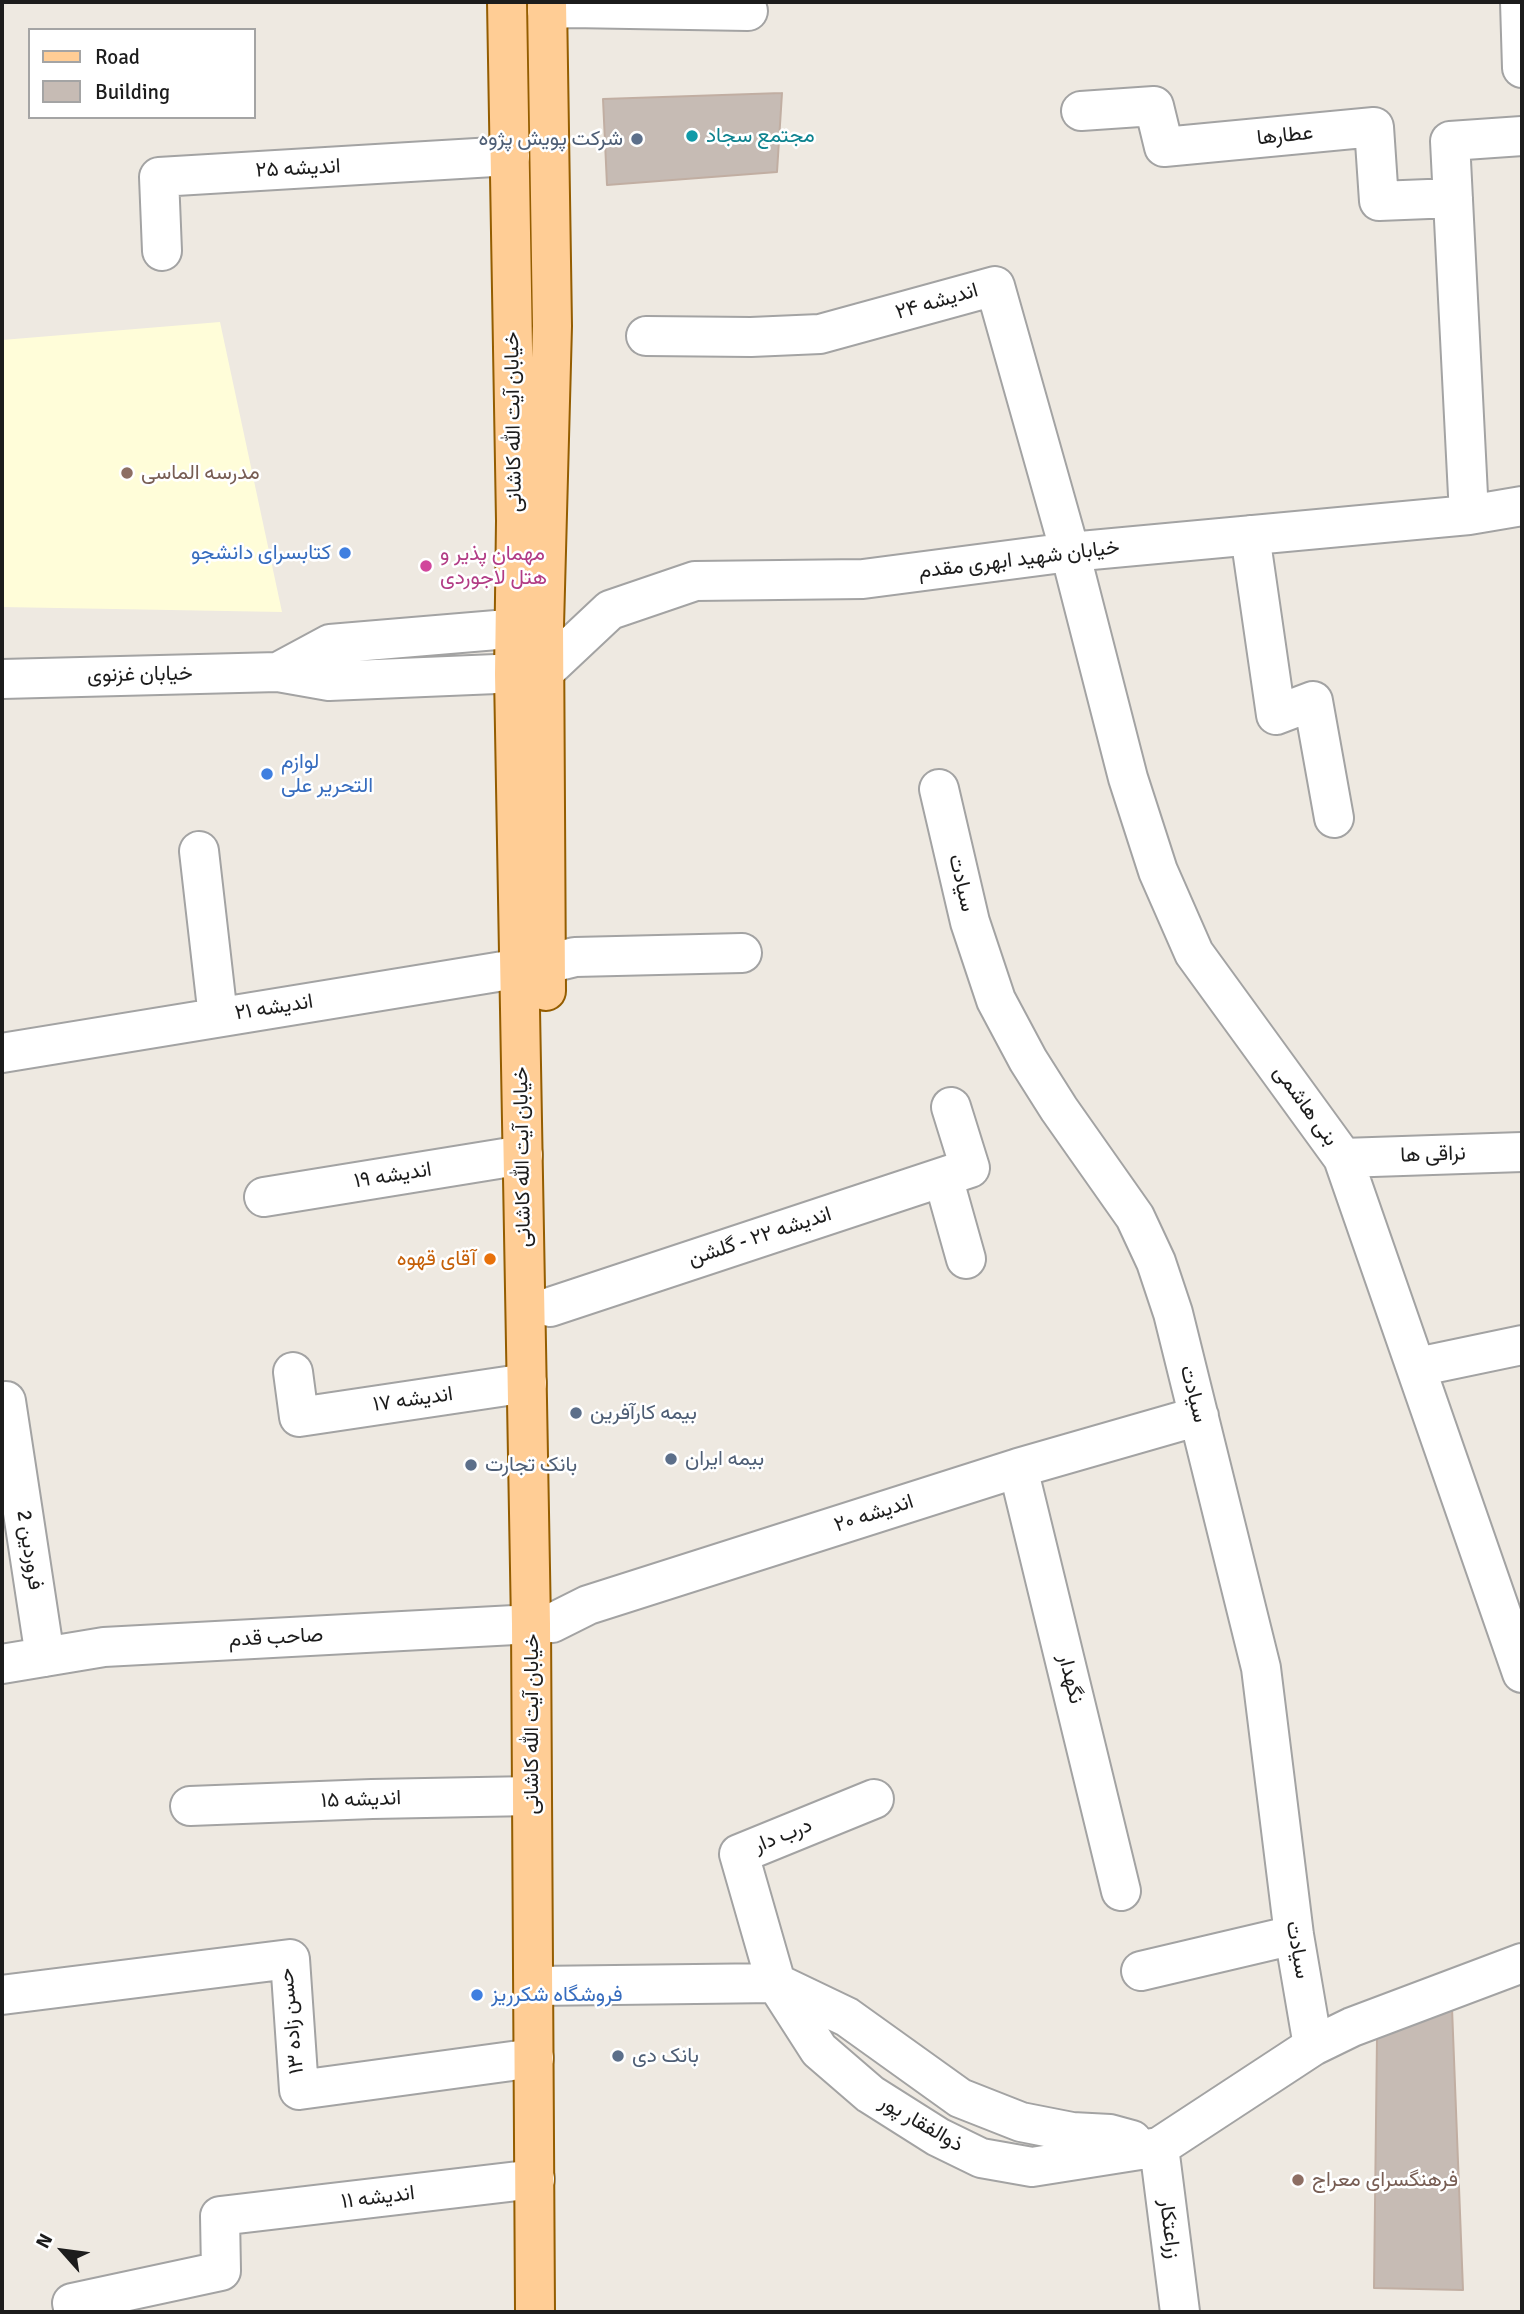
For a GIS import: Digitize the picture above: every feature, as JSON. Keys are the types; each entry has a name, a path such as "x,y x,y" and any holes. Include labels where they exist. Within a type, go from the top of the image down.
{"main road":[{"name":"خیابان آیت الله کاشانی","path":"508,2 516,520 529,627"},
{"name":"خیابان آیت الله کاشانی","path":"547,6 552,326 529,627 529,673 532,966 550,1307 542,1624 532,1796 545,1986 559,2312"},
{"name":"خیابان آیت الله کاشانی","path":"532,966 523,1155 527,1383 542,1624 545,1986 534,2058 535,2312"}],"street":[{"path":"1520,2 1522,68"},
{"path":"547,6 748,11"},
{"name":"عطارها","path":"1081,111 1154,106 1164,147 1374,127 1379,201 1453,198"},
{"path":"1469,515 1450,141 1522,136"},
{"name":"اندیشه ۲۵","path":"162,251 159,177 510,156"},
{"name":"اندیشه ۲۴","path":"646,335 751,337 820,334 995,286 1070,552"},
{"name":"خیابان شهید ابهری مقدم","path":"529,673 610,610 695,581 863,579 1070,552 1469,515 1522,506"},
{"path":"1250,535 1276,715 1313,701 1334,818"},
{"name":"بنی هاشمی","path":"1070,552 1128,778 1158,871 1194,953 1343,1158 1416,1367 1515,1632 1522,1673"},
{"path":"278,672 330,644 529,627"},
{"name":"خیابان غزنوی","path":"2,679 278,672 329,681 529,673"},
{"name":"سیادت","path":"939,789 970,922 996,1000 1028,1060 1135,1217 1156,1262 1173,1313 1261,1668 1294,1935 1313,2046"},
{"path":"199,851 218,1017"},
{"name":"اندیشه ۲۱","path":"2,1053 575,957 742,953"},
{"path":"951,1107 966,1259"},
{"name":"نراقی ها","path":"1343,1158 1522,1152"},
{"name":"اندیشه ۱۹","path":"264,1197 523,1155"},
{"name":"اندیشه ۲۲ - گلشن","path":"550,1307 956,1173"},
{"path":"1416,1367 1522,1345"},
{"name":"اندیشه ۱۷","path":"293,1372 299,1417 527,1383"},
{"name":"فروردین 2","path":"6,1401 45,1657"},
{"name":"اندیشه ۲۰","path":"542,1624 588,1605 1018,1468 1199,1416"},
{"name":"نگهدار","path":"1018,1468 1121,1891"},
{"name":"صاحب قدم","path":"2,1664 104,1647 542,1624"},
{"name":"اندیشه ۱۵","path":"190,1806 532,1796"},
{"name":"درب دار","path":"776,1983 738,1854 874,1799"},
{"path":"1141,1971 1294,1935"},
{"name":"حسن زاده ۱۳","path":"2,1995 290,1959 299,2090 534,2058"},
{"name":"ذوالفقار پور","path":"776,1983 819,2050 860,2085 938,2137 981,2158 1032,2167 1159,2147 1313,2046 1352,2027 1522,1963"},
{"path":"545,1986 776,1983"},
{"name":"زراعتکار","path":"1159,2147 1180,2312"},
{"name":"اندیشه ۱۱","path":"74,2312 72,2302 221,2271 220,2216 535,2179"}],"shaded area":[{"name":"مدرسه الماسی","path":"220,322 282,612 2,607 2,340"}],"building":[{"name":"مجتمع سجاد","path":"782,93 777,172 607,185 603,99"},
{"path":"1452,2008 1463,2290 1374,2288 1377,2038"}],"place":[{"name":"مجتمع سجاد","path":"692,136"},
{"name":"شرکت پویش پژوه","path":"637,139"},
{"name":"مدرسه الماسی","path":"127,473"},
{"name":"کتابسرای دانشجو","path":"345,553"},
{"name":"مهمان پذیر و هتل لاجوردی","path":"426,566"},
{"name":"لوازم التحریر علی","path":"267,774"},
{"name":"آقای قهوه","path":"490,1259"},
{"name":"بیمه کارآفرین","path":"576,1413"},
{"name":"بیمه ایران","path":"671,1459"},
{"name":"بانک تجارت","path":"471,1465"},
{"name":"فروشگاه شکرریز","path":"477,1995"},
{"name":"بانک دی","path":"618,2056"},
{"name":"فرهنگسرای معراج","path":"1298,2180"}]}
